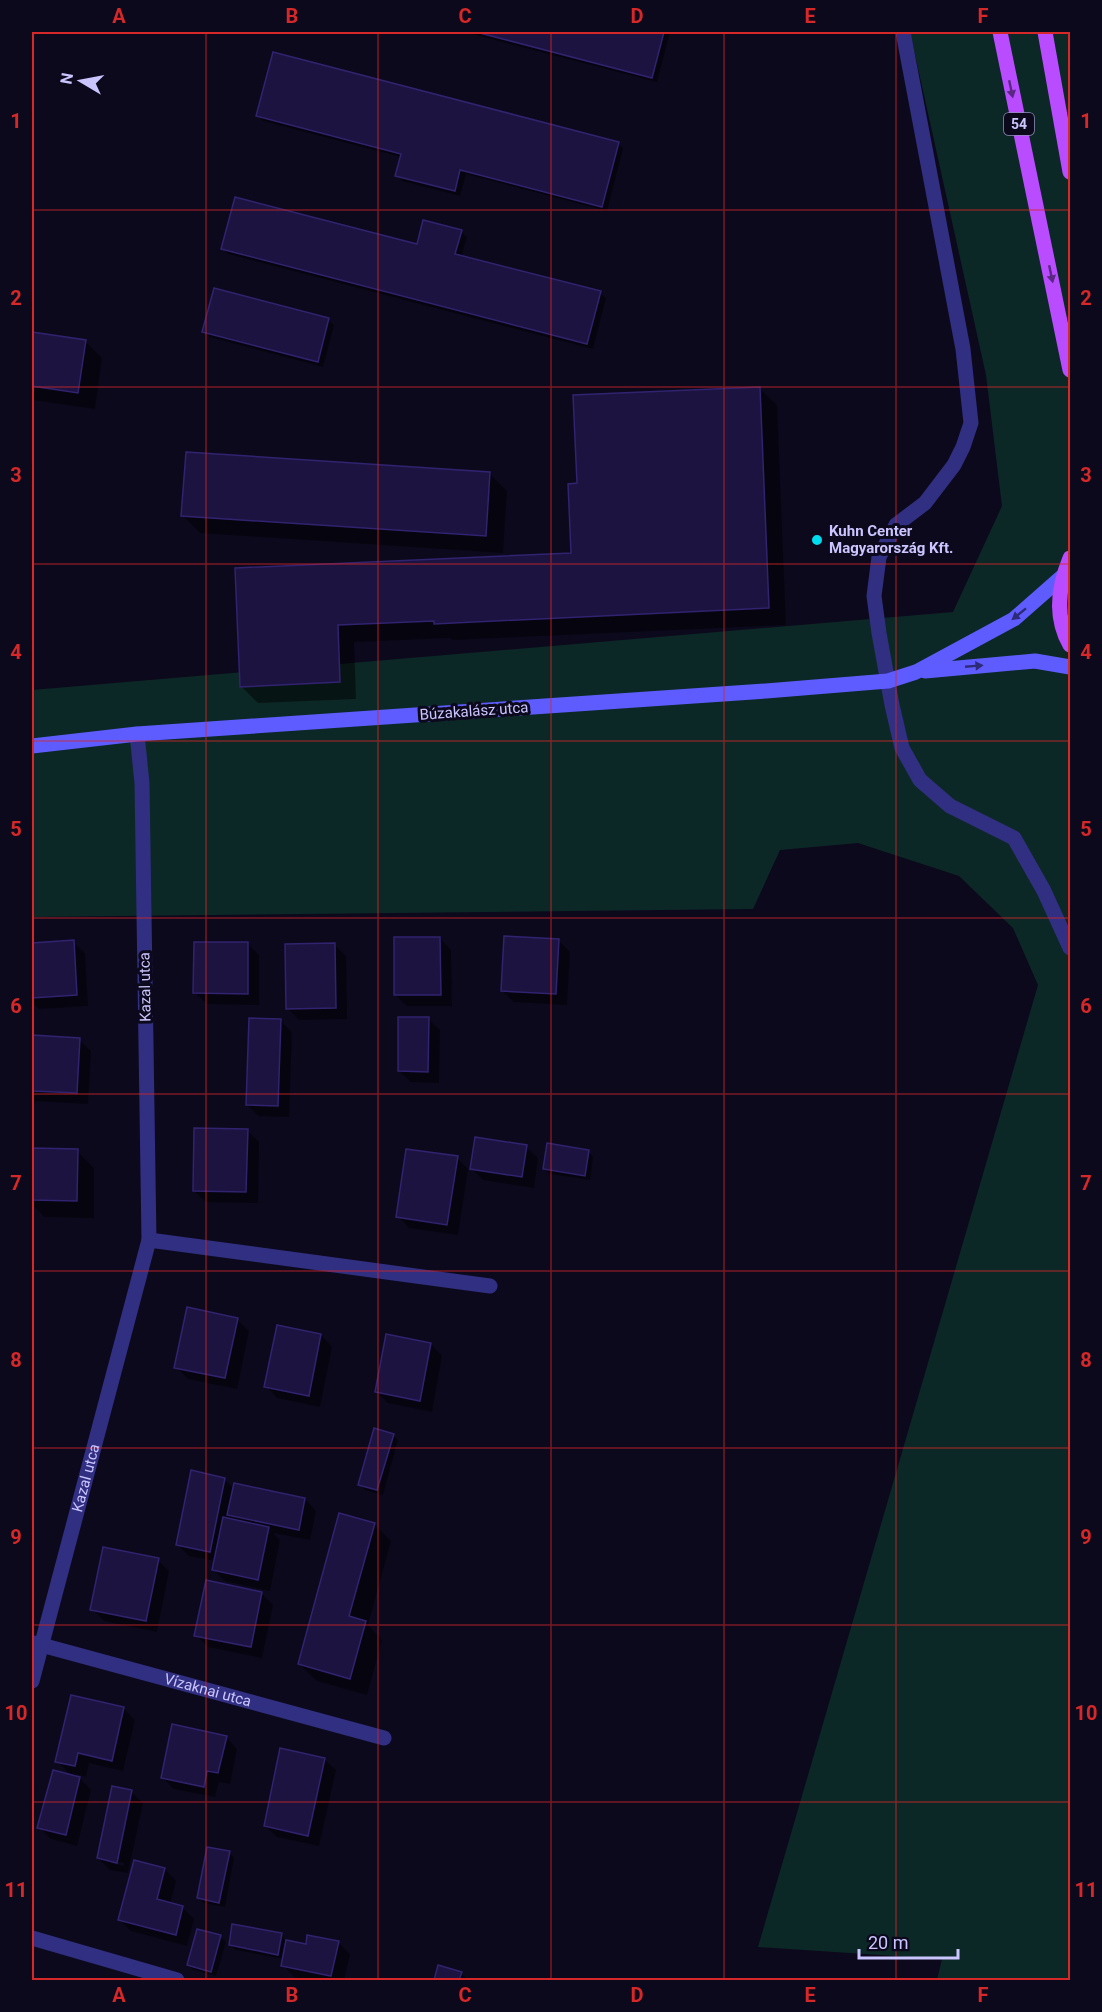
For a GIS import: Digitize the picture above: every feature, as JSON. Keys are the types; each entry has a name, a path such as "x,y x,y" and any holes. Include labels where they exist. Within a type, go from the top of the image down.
{"main road":[{"name":"54","path":"1000,32 1071,370"},
{"path":"1045,32 1071,172"},
{"path":"1071,558 1059,592 1062,627 1071,645"}],"street":[{"path":"903,32 963,349 970,423 963,447 954,465 925,503 896,525 879,557 874,596 892,705 902,748 920,780 950,806 1014,838 1044,891 1071,948"},
{"name":"Búzakalász utca","path":"32,746 137,734 888,681 916,672 1014,619 1063,576"},
{"name":"Búzakalász utca","path":"916,672 1035,661 1071,666"},
{"name":"Kazal utca","path":"32,1681 36,1643 149,1240 142,783 137,734"},
{"path":"149,1240 490,1286"},
{"name":"Vízaknai utca","path":"36,1643 384,1738"},
{"path":"32,1938 177,1980"}],"green space":[{"path":"910,32 1070,32 1070,1980 937,1980 942,1959 758,1947 1038,985 1013,928 959,876 858,843 780,850 753,909 32,917 32,690 953,612 1002,506 986,375"}],"building":[{"path":"476,32 664,32 652,78"},
{"path":"273,52 619,142 602,207 460,170 455,191 395,176 401,154 256,116"},
{"path":"235,197 417,244 423,220 462,230 455,254 601,291 587,344 221,249"},
{"path":"214,288 329,318 318,362 202,332"},
{"path":"32,332 86,340 78,393 32,386"},
{"path":"760,387 769,608 434,624 434,621 338,625 340,682 240,687 235,568 571,553 568,484 577,483 573,395"},
{"path":"186,452 490,472 486,536 181,516"},
{"path":"504,936 559,939 556,994 501,991"},
{"path":"394,937 440,937 441,995 394,995"},
{"path":"74,940 77,995 32,998 32,943"},
{"path":"194,942 248,942 248,994 193,993"},
{"path":"335,943 336,1008 286,1009 285,944"},
{"path":"398,1017 429,1017 428,1072 398,1071"},
{"path":"249,1018 281,1019 278,1106 246,1105"},
{"path":"32,1035 80,1038 77,1093 32,1091"},
{"path":"194,1128 248,1129 246,1192 193,1191"},
{"path":"475,1137 527,1145 522,1177 470,1169"},
{"path":"547,1143 589,1150 585,1176 543,1169"},
{"path":"32,1148 78,1149 77,1201 32,1200"},
{"path":"406,1149 458,1156 447,1225 396,1217"},
{"path":"187,1307 238,1318 225,1378 174,1368"},
{"path":"277,1325 321,1334 309,1396 264,1387"},
{"path":"386,1334 431,1343 420,1401 375,1392"},
{"path":"374,1428 394,1434 377,1490 358,1485"},
{"path":"191,1470 225,1478 210,1552 176,1545"},
{"path":"234,1483 305,1498 299,1530 227,1515"},
{"path":"339,1513 375,1523 349,1616 366,1621 350,1679 298,1664"},
{"path":"223,1517 269,1527 258,1580 212,1570"},
{"path":"103,1547 159,1558 146,1621 90,1610"},
{"path":"206,1580 262,1592 251,1647 194,1636"},
{"path":"71,1695 124,1707 112,1761 78,1753 75,1766 55,1762"},
{"path":"172,1724 227,1736 218,1773 207,1771 204,1787 161,1778"},
{"path":"280,1748 325,1758 308,1836 264,1826"},
{"path":"53,1770 80,1777 66,1835 37,1828"},
{"path":"112,1786 132,1790 117,1863 97,1858"},
{"path":"207,1847 230,1851 219,1903 197,1898"},
{"path":"134,1860 165,1868 157,1899 183,1906 176,1935 118,1920"},
{"path":"232,1924 282,1933 278,1955 229,1945"},
{"path":"197,1929 221,1935 211,1972 187,1965"},
{"path":"307,1935 339,1941 331,1976 281,1966 286,1940 306,1944"},
{"path":"438,1965 462,1972 459,1980 434,1980"}],"place":[{"name":"Kuhn Center Magyarország Kft.","path":"817,540"}]}
